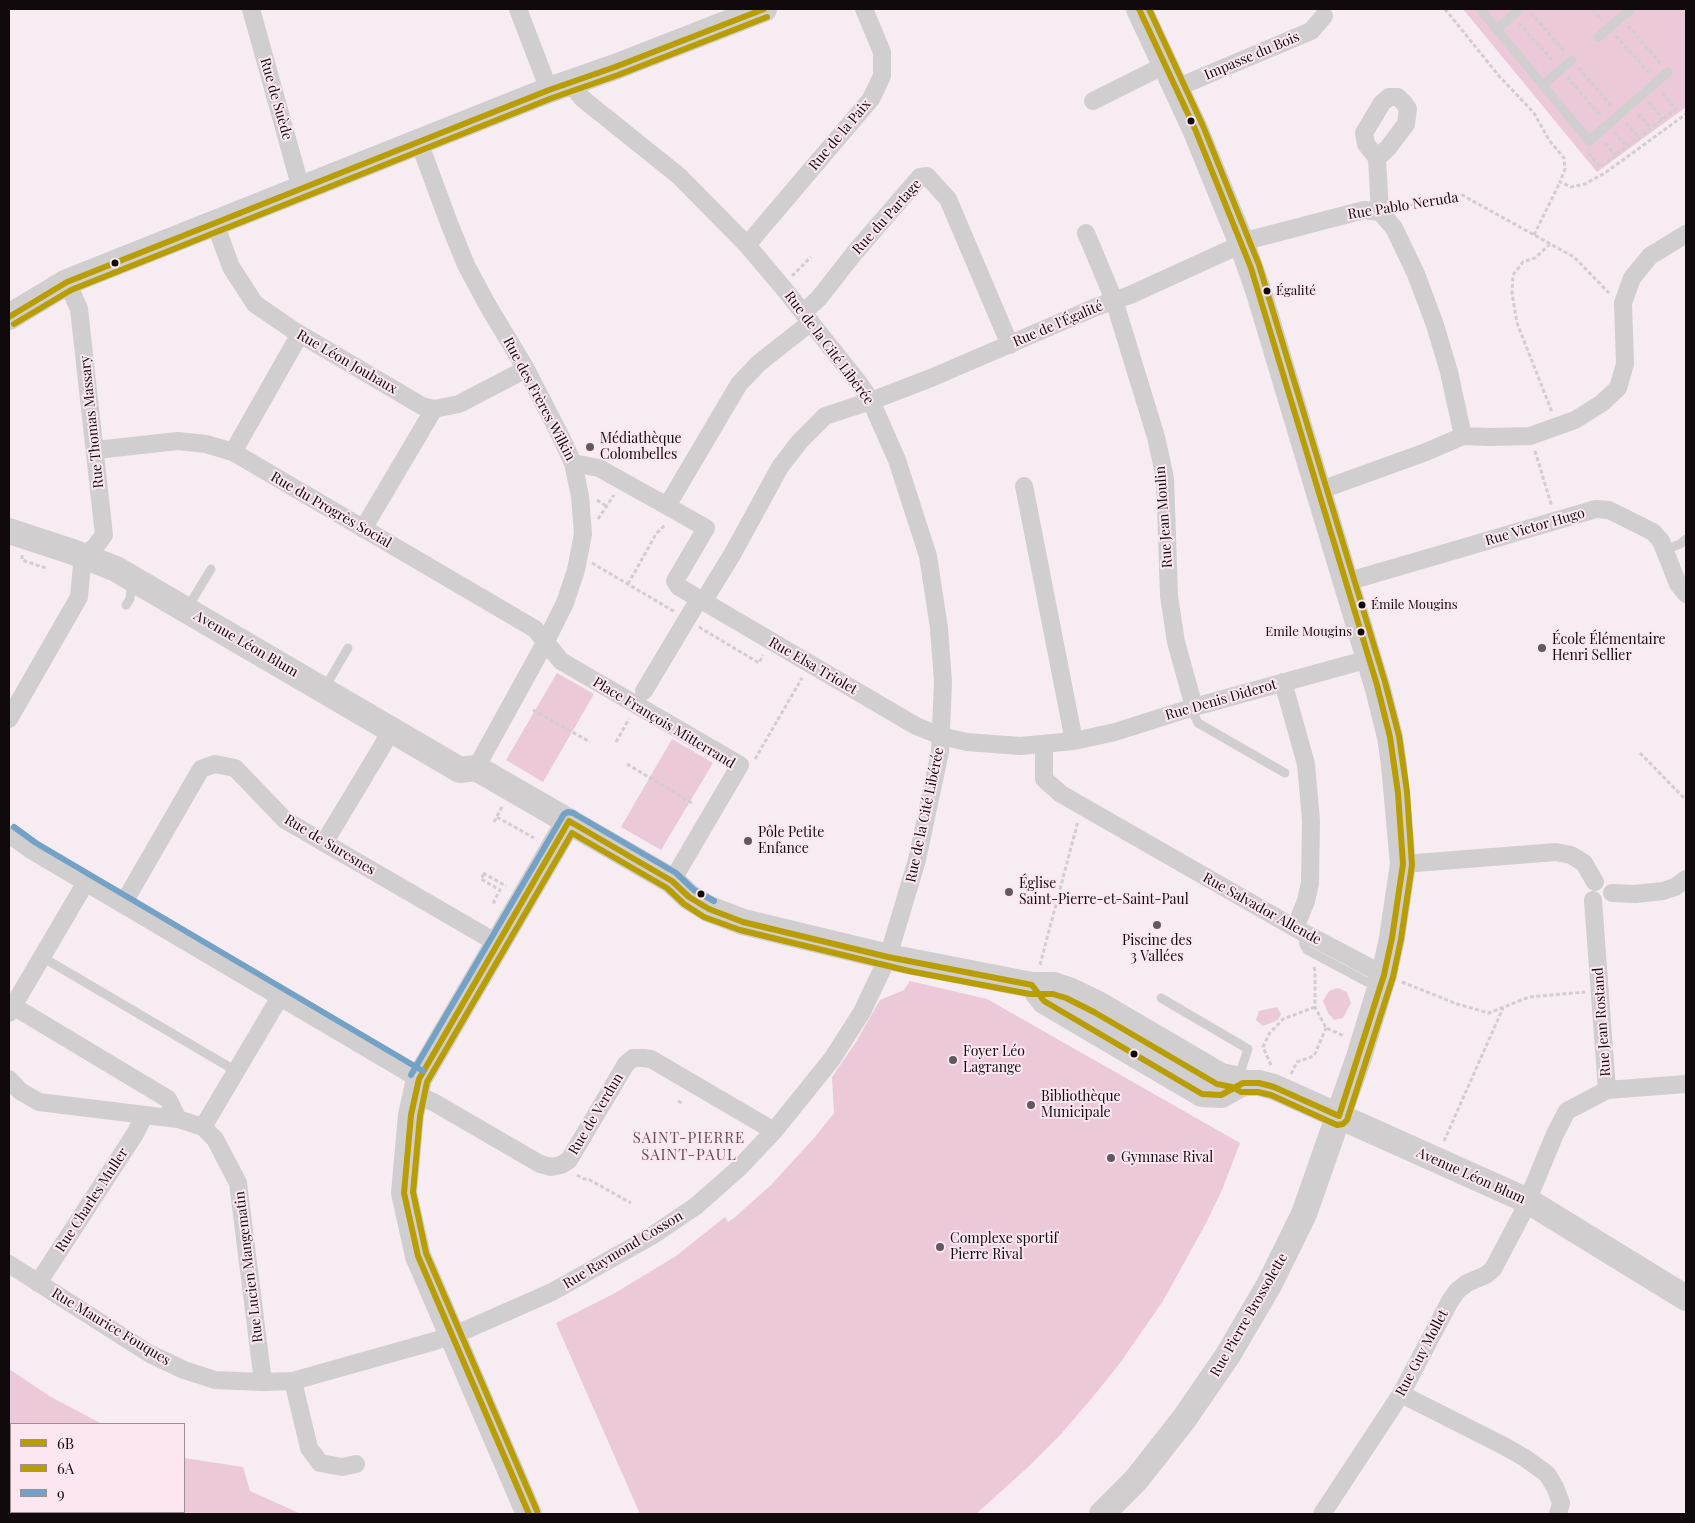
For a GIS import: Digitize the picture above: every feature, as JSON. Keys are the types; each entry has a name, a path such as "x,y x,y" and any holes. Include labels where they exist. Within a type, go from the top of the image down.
{"street":[{"name":"Rue de Suède","path":"252,9 302,189"},
{"path":"518,9 560,86"},
{"path":"9,317 68,282 560,86 764,9"},
{"name":"Rue de la Paix","path":"747,245 871,99 882,76 882,52 864,9"},
{"name":"Rue Pierre Brossolette","path":"1102,1514 1136,1480 1184,1419 1228,1355 1269,1286 1304,1214 1389,977 1392,938 1403,864 1398,793 1390,736 1369,659 1259,292 1242,244 1195,129 1138,9"},
{"name":"Impasse du Bois","path":"1176,88 1311,31 1324,16"},
{"path":"1093,101 1165,65"},
{"name":"Rue de la Cité Libérée","path":"560,86 583,99 679,176 747,245 872,401 897,460 928,556 939,628 943,682 941,736 937,765 917,860 888,957"},
{"name":"Rue des Frères Wilkin","path":"420,142 466,265 526,369 573,463 580,496 583,534 572,584 565,603 476,768"},
{"path":"1378,158 1380,212 1394,228 1416,274 1435,325 1449,372 1463,436"},
{"name":"Rue du Partage","path":"807,318 819,298 856,251 920,177 926,176 948,199 1010,345"},
{"name":"Rue Pablo Neruda","path":"1242,244 1364,210 1380,212"},
{"name":"Rue Léon Jouhaux","path":"217,223 220,237 232,267 255,304 300,334 422,406 434,408 459,404 526,369"},
{"name":"Rue Jean Moulin","path":"1086,233 1114,300 1156,437 1165,478 1169,596 1176,642 1193,708"},
{"path":"1318,491 1426,452 1463,436 1490,438 1530,436 1575,420 1602,403 1618,388 1625,364 1623,303 1632,278 1650,256 1686,234"},
{"name":"Rue de l'Égalité","path":"644,691 696,598 733,553 780,467 800,441 825,416 872,401 1010,345 1114,300 1130,295 1242,244"},
{"name":"Rue Thomas Massary","path":"68,282 79,310 104,535 95,547 83,555"},
{"path":"669,512 739,384 807,318"},
{"path":"233,452 300,334"},
{"path":"363,529 434,408"},
{"name":"Rue du Progrès Social","path":"96,450 178,441 206,444 233,452 535,629 546,641"},
{"path":"573,463 599,468 669,512 706,528 675,581 679,587 696,598"},
{"path":"1024,486 1074,740"},
{"name":"Rue Victor Hugo","path":"1346,582 1596,509 1609,510 1653,532 1661,541 1678,584 1686,594"},
{"name":"Avenue Léon Blum","path":"9,531 83,555 116,569 460,770 476,768"},
{"path":"9,720 79,597 83,555"},
{"name":"Rue Elsa Triolet","path":"696,598 916,726 941,736"},
{"name":"Place François Mitterrand","path":"546,641 561,661 740,765 672,881"},
{"name":"Rue Denis Diderot","path":"941,736 968,742 1009,746 1074,740 1115,732 1283,682 1369,659"},
{"path":"1283,682 1306,764 1311,820 1310,883 1298,930"},
{"path":"324,843 390,729"},
{"name":"Rue Salvador Allende","path":"1044,744 1044,779 1061,794 1298,930 1389,977"},
{"name":"Rue de Suresnes","path":"123,904 201,769 215,764 235,768 285,820 497,943"},
{"path":"476,768 672,881 689,897 709,909 743,922 888,957 1036,976 1044,1001 1202,1094 1221,1095 1242,1083"},
{"path":"529,1514 418,1256 404,1193 411,1115 497,943 569,821"},
{"path":"9,834 280,997 423,1092"},
{"path":"1403,864 1556,852 1571,855 1584,863 1595,882"},
{"path":"1612,893 1636,894 1664,891 1675,887 1686,879"},
{"path":"1602,880 1611,886 1612,893 1610,900 1600,903 1593,900 1590,890 1595,882 1602,880"},
{"path":"86,882 11,1010 168,1099 178,1119"},
{"name":"Rue Jean Rostand","path":"1528,1201 1555,1134 1567,1111 1607,1090 1593,900"},
{"name":"Rue Raymond Cosson","path":"451,1336 552,1292 650,1238 696,1206 739,1168 774,1131 832,1059 862,1012 888,957"},
{"path":"203,1128 280,997"},
{"name":"Rue de Verdun","path":"423,1092 540,1164 551,1167 561,1165 568,1160 626,1064 633,1058 651,1059 774,1131"},
{"name":"Rue Lucien Mangematin","path":"9,1079 20,1092 39,1102 178,1119 203,1128 215,1139 238,1183 263,1382"},
{"name":"Avenue Léon Blum","path":"1242,1083 1260,1083 1274,1086 1528,1201 1686,1298"},
{"path":"1607,1090 1686,1084"},
{"name":"Rue Charles Muller","path":"38,1283 135,1134 144,1116"},
{"name":"Rue Guy Mollet","path":"1322,1514 1401,1394 1450,1301 1457,1291 1467,1283 1486,1275 1493,1269 1528,1201"},
{"name":"Rue Maurice Fouques","path":"9,1264 150,1354 184,1370 215,1380 293,1381 451,1336"},
{"path":"293,1381 309,1448 320,1463 342,1467 356,1464"},
{"path":"1401,1394 1504,1446 1547,1474 1555,1486 1561,1503 1558,1514"}],"lane":[{"path":"1480,9 1589,141 1668,72"},
{"path":"1497,29 1520,9"},
{"path":"1598,37 1631,9"},
{"path":"1543,85 1572,60"},
{"path":"1665,550 1686,540"},
{"path":"186,610 210,569"},
{"path":"126,605 130,599 132,578"},
{"path":"324,690 348,648"},
{"path":"1193,708 1198,724 1285,772"},
{"path":"1298,930 1307,950 1367,982 1389,977"},
{"path":"42,957 236,1072"},
{"path":"1161,998 1248,1049 1242,1067 1242,1083"}],"path":[{"path":"1527,9 1639,138"},
{"path":"1589,141 1587,151 1600,167 1676,109 1592,9"},
{"path":"1621,18 1668,72"},
{"path":"1642,95 1663,119"},
{"path":"1630,105 1651,128"},
{"path":"1597,134 1616,156"},
{"path":"1534,235 1560,182"},
{"name":"Rue Pablo Neruda","path":"1380,212 1430,199 1462,195 1574,258 1597,279 1616,301 1623,303"},
{"path":"1550,244 1535,258 1523,262 1513,274 1512,293 1517,323 1550,406 1556,427"},
{"path":"790,278 811,257"},
{"path":"1530,436 1554,514"},
{"path":"605,509 614,495"},
{"path":"628,584 669,512"},
{"path":"22,560 46,568"},
{"path":"756,759 806,671"},
{"path":"534,710 590,742"},
{"path":"616,742 631,716"},
{"path":"1640,753 1686,800"},
{"path":"627,764 692,802"},
{"path":"1036,976 1082,806"},
{"path":"494,822 501,810"},
{"path":"497,817 534,838"},
{"path":"494,904 500,890 480,879 483,873 506,886"},
{"path":"1307,950 1315,971 1315,1007 1326,1028 1344,1036"},
{"path":"1389,977 1457,1004 1489,1013 1529,997 1601,991"},
{"path":"1271,1066 1263,1047 1269,1034 1283,1019 1315,1007"},
{"path":"1441,1148 1504,1007"},
{"path":"1291,1074 1297,1062 1314,1056 1326,1028"},
{"path":"570,1171 632,1203"}],"shaded area":[{"path":"1463,9 1686,9 1686,107 1597,172"},
{"path":"557,673 594,694 543,782 506,760"},
{"path":"672,739 713,763 661,850 621,827"},
{"name":"Complexe sportif Pierre Rival","path":"910,981 987,999 1240,1143 1222,1190 1205,1225 1163,1301 1120,1363 1061,1434 976,1514 640,1514 556,1323 615,1293 676,1256 725,1217 728,1222 734,1218 771,1185 815,1137 834,1113 832,1077 856,1042 880,1000 904,990"},
{"path":"1338,988 1347,992 1351,1003 1343,1018 1334,1020 1328,1013 1323,1001 1329,991"},
{"path":"1277,1007 1281,1014 1278,1020 1263,1026 1256,1020 1259,1011"},
{"path":"9,1369 51,1397 100,1423 10,1423 10,1513 185,1513 185,1458 243,1467 250,1491 301,1514 9,1514"}],"transit line":[{"name":"6B","path":"9,317 67,282 549,90 615,67 764,9"},
{"name":"6B","path":"529,1514 418,1256 404,1193 411,1115 419,1079 569,821 672,881 689,897 709,909 743,922 888,957 1032,985 1044,1001 1202,1094 1221,1095 1243,1083 1259,1083 1274,1087 1339,1116 1384,975 1392,938 1403,864 1398,793 1390,737 1377,685 1251,268 1195,129 1139,9"},
{"name":"6A","path":"537,1511 426,1253 413,1192 420,1116 427,1082 572,833 667,888 684,904 704,917 740,930 909,971 1030,994 1053,994 1066,998 1094,1012 1217,1084 1232,1087 1241,1092 1258,1092 1271,1095 1337,1125 1343,1124 1347,1120 1393,977 1401,939 1412,865 1407,792 1399,736 1385,682 1259,265 1203,126 1149,9"},
{"name":"6A","path":"14,324 71,290 552,98 618,75 767,17"},
{"name":"9","path":"411,1075 564,814 568,812 573,813 676,873 694,890 714,901"},
{"name":"9","path":"14,827 36,843 423,1071"}],"place":[{"name":"Égalité","path":"1267,291"},
{"name":"Médiathèque Colombelles","path":"590,447"},
{"name":"Émile Mougins","path":"1362,605"},
{"name":"Emile Mougins","path":"1361,632"},
{"name":"École Élémentaire Henri Sellier","path":"1542,648"},
{"name":"Pôle Petite Enfance","path":"748,841"},
{"name":"Église Saint-Pierre-et-Saint-Paul","path":"1009,892"},
{"name":"Piscine des 3 Vallées","path":"1157,925"},
{"name":"Foyer Léo Lagrange","path":"953,1060"},
{"name":"Bibliothèque Municipale","path":"1031,1105"},
{"name":"Gymnase Rival","path":"1111,1158"},
{"name":"Complexe sportif Pierre Rival","path":"940,1247"}],"district":[{"name":"SAINT-PIERRE SAINT-PAUL","path":"689,1146"}]}
